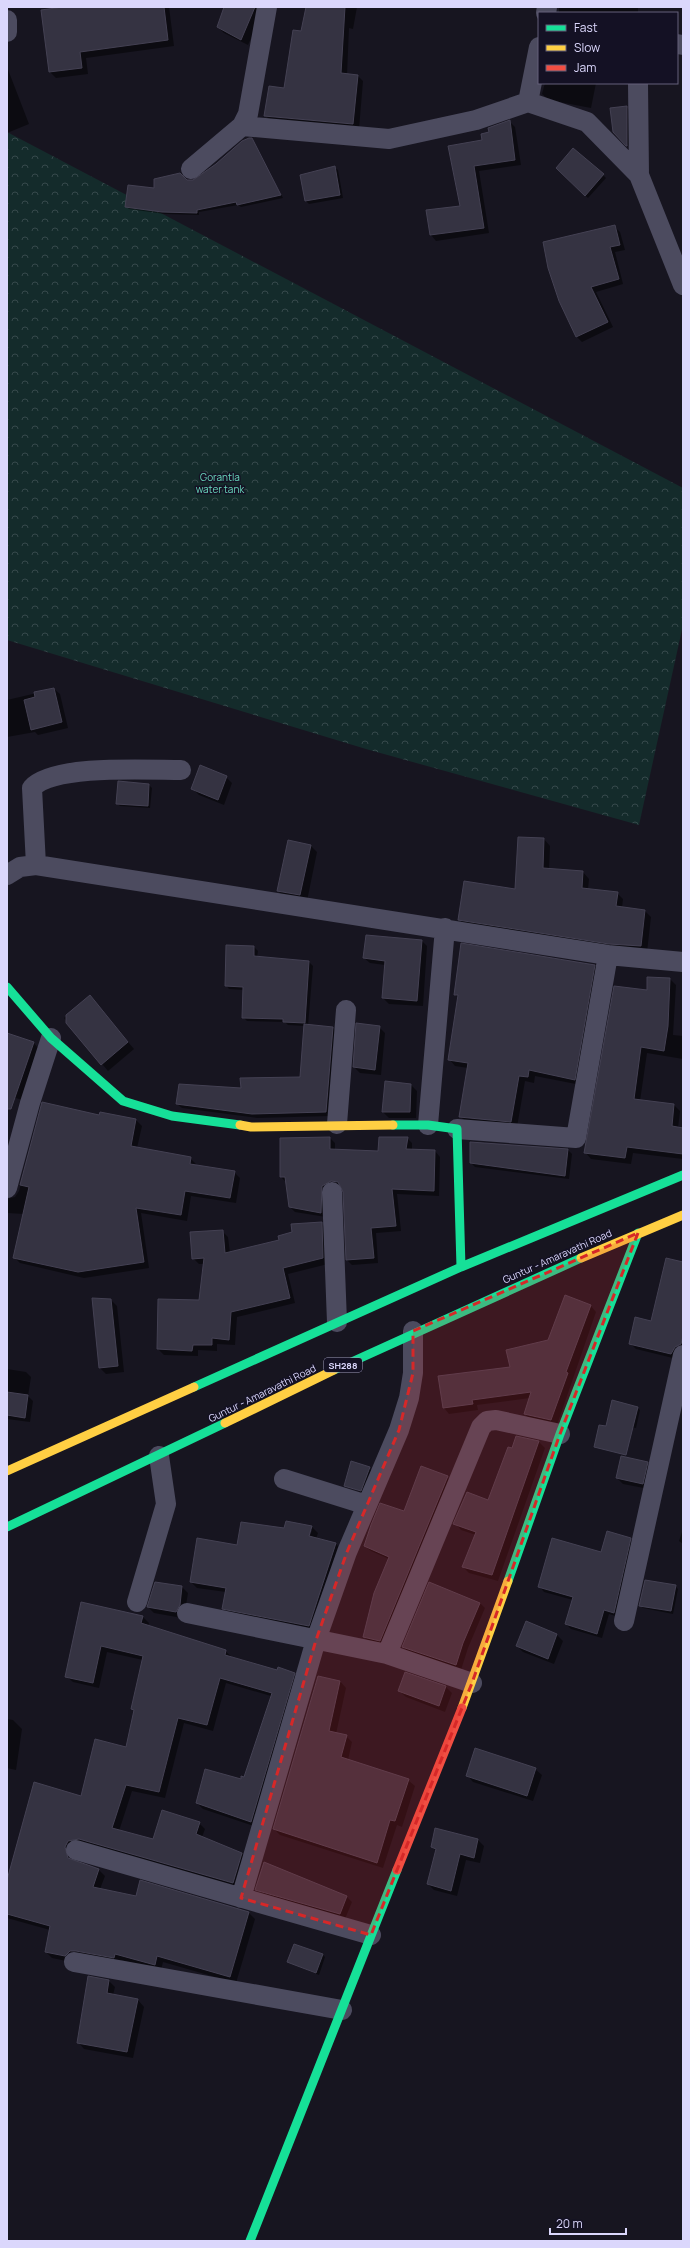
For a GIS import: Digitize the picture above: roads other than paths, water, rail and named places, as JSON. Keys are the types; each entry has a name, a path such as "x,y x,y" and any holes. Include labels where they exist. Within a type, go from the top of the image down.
{"street":[{"path":"191,168 242,126 248,114 252,100 267,7"},
{"path":"7,20 7,32"},
{"path":"528,102 538,52"},
{"path":"638,84 639,175 683,285"},
{"path":"242,126 389,139 476,120 528,102 587,122 639,175"},
{"path":"36,865 32,788 38,782 47,778 97,770 181,770"},
{"path":"8,871 20,867 36,865 445,928 608,955 683,962"},
{"path":"428,1126 445,928"},
{"path":"7,987 51,1038 123,1101 172,1116 251,1127 337,1124 428,1126 576,1138 608,955"},
{"path":"337,1124 346,1010"},
{"path":"7,1188 30,1103 51,1038"},
{"path":"457,1129 461,1267"},
{"path":"7,1471 461,1267 683,1175"},
{"path":"332,1192 337,1322"},
{"name":"Guntur - Amaravathi Road","path":"7,1527 159,1456 413,1331 638,1233 683,1215"},
{"path":"250,2241 472,1683 560,1434 638,1233"},
{"path":"241,1898 316,1640 347,1552 399,1430 409,1398 413,1373 413,1331"},
{"path":"624,1621 683,1355"},
{"path":"388,1654 481,1427 487,1422 496,1420 560,1434"},
{"path":"137,1602 166,1504 159,1456"},
{"path":"284,1479 367,1505"},
{"path":"187,1613 388,1654 472,1683"},
{"path":"76,1850 371,1935"},
{"path":"74,1962 342,2010"}],"park label":[{"name":"Gorantla water tank","path":"220,482"}]}
